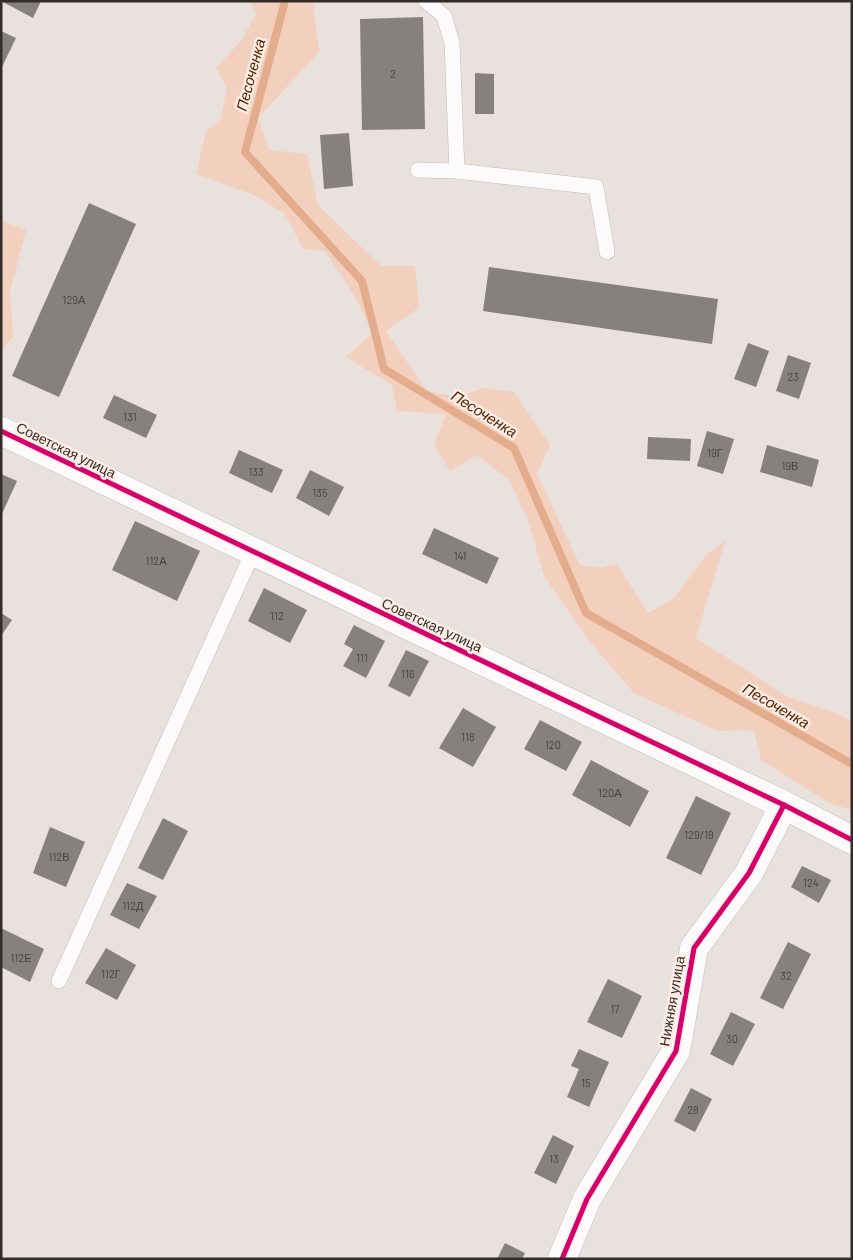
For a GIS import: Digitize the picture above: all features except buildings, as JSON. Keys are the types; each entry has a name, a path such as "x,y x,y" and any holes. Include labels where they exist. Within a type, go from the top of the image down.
{"street":[{"name":"Советская улица","path":"1,432 784,805 852,840"},
{"name":"Нижняя улица","path":"562,1259 587,1199 676,1051 694,948 750,873 784,805"}],"lane":[{"path":"426,1 444,16 452,43 457,171"},
{"path":"418,170 457,171 596,187 607,252"},
{"path":"59,981 253,552"}],"shaded area":[{"path":"251,1 313,1 319,52 258,118 269,150 307,154 318,205 381,266 415,266 419,308 386,331 427,391 457,397 484,388 514,392 550,445 537,474 580,565 600,568 617,564 648,613 673,599 707,554 725,541 696,638 788,697 837,713 852,722 852,810 831,804 761,760 754,730 717,731 634,693 590,642 544,576 529,523 510,481 477,455 450,471 434,444 446,414 397,411 392,385 346,357 373,333 354,295 325,251 303,249 285,214 256,196 196,174 206,131 221,119 227,88 216,68 241,41 256,14"},
{"path":"1,220 26,230 10,292 13,337 1,351"}],"waterway":[{"name":"Песоченка","path":"285,1 245,152 362,281 384,369 514,448 586,613 852,764"}],"cycle path":[{"path":"1,431 784,805 852,840"},
{"path":"562,1259 587,1199 676,1051 694,948 749,873 784,805"}]}
